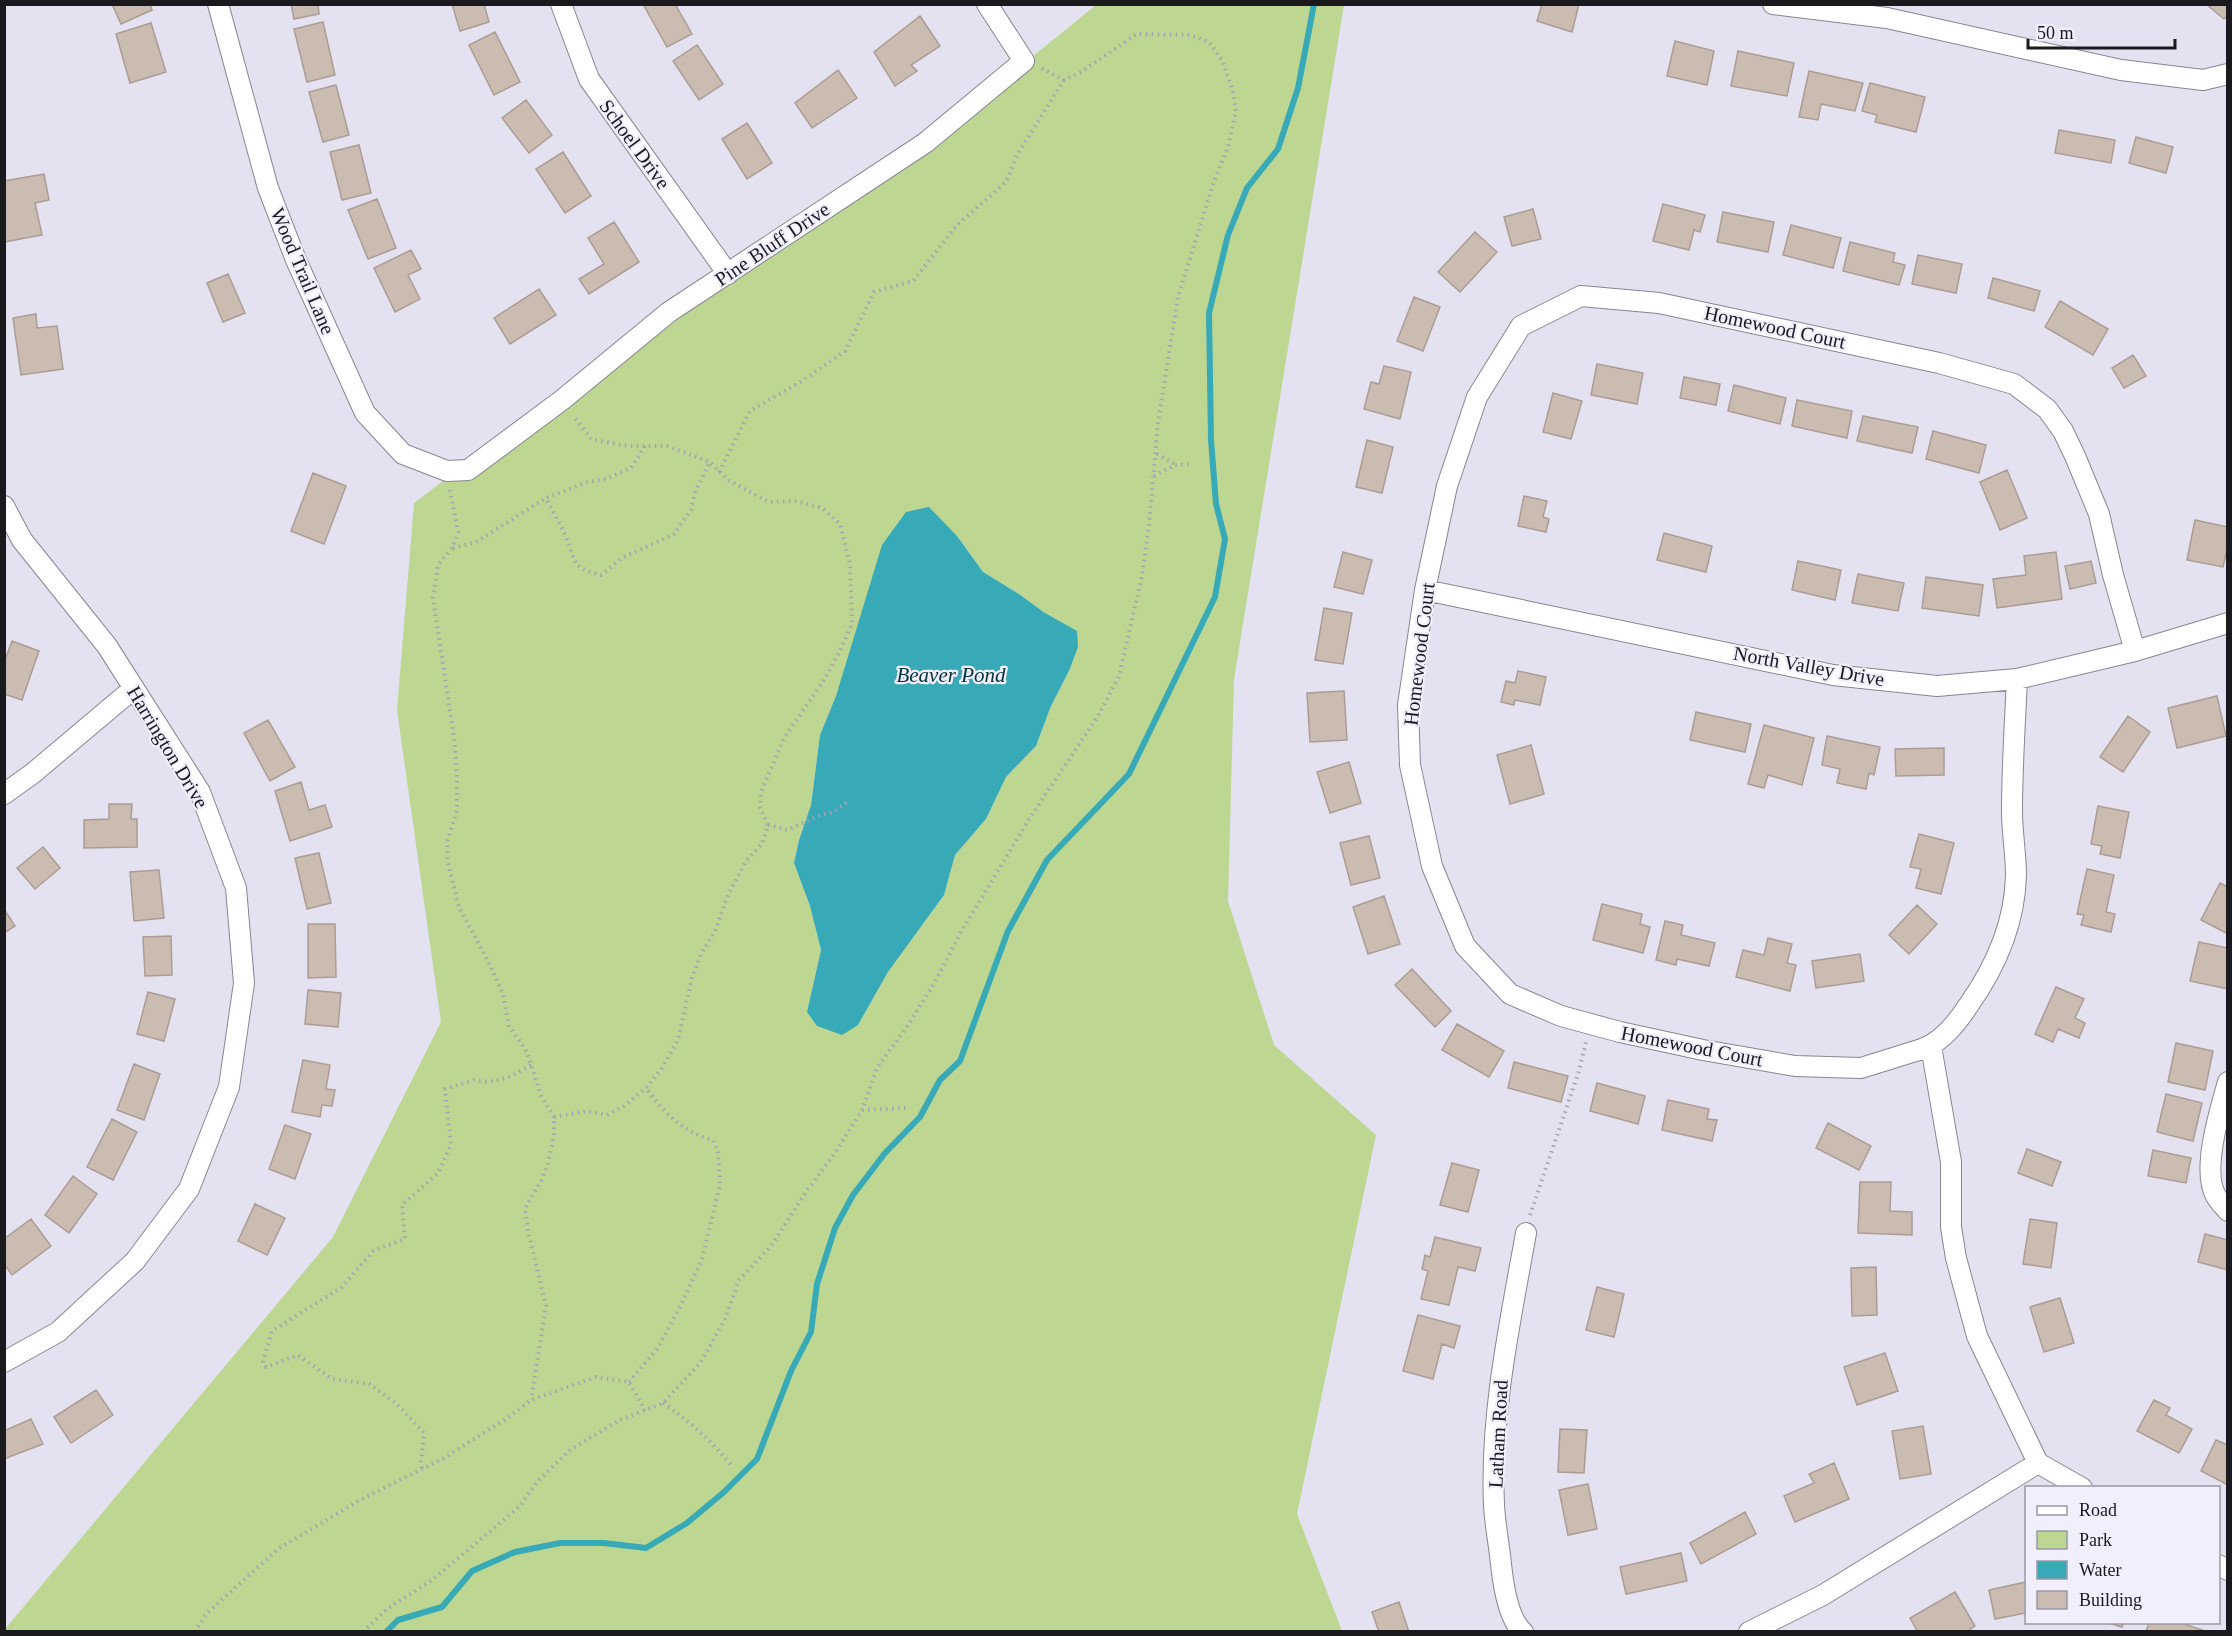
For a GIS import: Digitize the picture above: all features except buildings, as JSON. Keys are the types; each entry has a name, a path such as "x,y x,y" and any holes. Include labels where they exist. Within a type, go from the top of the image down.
{"street":[{"name":"Wood Trail Lane","path":"218,4 268,188 296,260 364,413 402,454 447,471 468,470"},
{"name":"Schoel Drive","path":"561,4 589,80 728,274"},
{"path":"987,4 1024,61"},
{"path":"1773,4 1889,11 2121,70 2203,80 2228,74"},
{"name":"Pine Bluff Drive","path":"468,470 562,400 669,312 925,143 1024,61"},
{"name":"Homewood Court","path":"2017,679 2012,812 2016,876 2012,908 1999,955 1984,984 1956,1024 1931,1046 1861,1068 1795,1066 1703,1050 1561,1016 1510,994 1466,946 1432,866 1410,765 1408,705 1425,590 1447,486 1477,397 1521,326 1581,296 1670,305 1939,363 2014,384 2047,409 2063,431 2075,456 2099,514 2113,575 2135,651"},
{"name":"Harrington Drive","path":"4,506 22,540 107,646 200,792 236,888 244,983 229,1087 189,1189 135,1261 58,1332 4,1362"},
{"name":"North Valley Drive","path":"1425,590 1833,675 1937,686 2017,679 2135,651 2228,623"},
{"path":"4,794 32,774 133,689"},
{"path":"1931,1046 1951,1162 1951,1227 1956,1258 1977,1336 2038,1463 2078,1486"},
{"path":"2228,1082 2211,1144 2214,1195 2228,1211"},
{"name":"Latham Road","path":"1524,1632 1518,1627 1504,1588 1494,1505 1500,1379 1526,1233"},
{"path":"1749,1632 1823,1595 2038,1463"}],"path":[{"path":"363,1632 387,1609 432,1580 519,1507 538,1481 571,1449 620,1420 663,1403 701,1362 726,1319 739,1280 771,1246 808,1189 835,1153 862,1110 878,1068 912,1019 1031,816 1098,716 1119,676 1142,576 1157,454 1159,413 1178,297 1214,181 1228,147 1236,111 1233,91 1222,60 1209,42 1191,35 1137,34 1081,72 1064,80 1017,155 1006,182 957,225 913,281 874,292 845,351 802,381 750,411 719,472"},
{"path":"1024,61 1064,80"},
{"path":"554,1117 587,1111 607,1116 646,1088 662,1068 678,1040 692,978 701,954 716,929 727,897 746,861 762,844 768,825 760,807 760,792 783,738 822,683 852,624 850,564 840,524 822,508 795,501 769,502 728,480 710,462 667,446 627,446 591,440 562,400"},
{"path":"452,548 476,542 546,498 571,487 606,479 631,468 646,446"},
{"path":"1157,454 1175,465"},
{"path":"546,498 566,536 573,562 587,572 602,575 622,558 674,534 691,510 695,492 710,462"},
{"path":"1153,476 1175,465 1190,464"},
{"path":"447,471 458,532 452,548 438,565 433,598 454,736 457,776 457,811 447,842 448,863 459,907 499,984 509,1026 527,1052 541,1096 554,1117 554,1136 548,1163 541,1181 525,1208 528,1231 546,1306 531,1400"},
{"path":"768,825 788,830 835,811 850,800"},
{"path":"1531,1211 1580,1071 1590,1024"},
{"path":"422,1468 424,1434 397,1404 369,1384 332,1380 298,1355 266,1367 263,1362 272,1331 342,1287 374,1250 405,1239 402,1205 438,1173 451,1145 445,1089 474,1080 488,1082 510,1077 531,1065"},
{"path":"629,1382 657,1349 681,1305 702,1259 720,1185 718,1152 713,1140 696,1136 662,1110 646,1088"},
{"path":"862,1110 906,1108"},
{"path":"195,1632 206,1614 278,1549 360,1500 444,1458 509,1417 531,1400 596,1377 629,1382"},
{"path":"629,1382 645,1410"},
{"path":"663,1403 687,1419 713,1443 730,1465"}],"green space":[{"path":"1096,5 1344,5 1234,679 1228,901 1274,1045 1376,1135 1297,1514 1342,1631 6,1632 5,1629 333,1237 441,1022 397,710 414,503 714,277 995,87","holes":["957,536 983,572 1045,613 1069,671 1051,706 1036,746 1006,777 986,819 955,855 944,895 888,972 858,1025 807,1012 821,950 810,906 794,863 811,805 820,735 836,696"]}],"water":[{"name":"Beaver Pond","path":"929,507 957,536 983,572 1077,631 1078,647 1069,671 1051,706 1036,746 1006,777 986,819 955,855 944,895 888,972 858,1025 842,1035 817,1026 807,1012 821,950 810,906 794,863 811,805 820,735 836,696 882,545 906,512"}],"waterway":[{"path":"386,1632 398,1620 442,1607 472,1571 515,1552 560,1543 604,1543 646,1548 687,1523 724,1492 757,1459 791,1371 811,1332 817,1284 835,1228 853,1195 885,1153 920,1117 940,1080 960,1061 1008,931 1047,860 1129,774 1215,597 1225,539 1216,504 1211,440 1209,313 1228,235 1247,188 1278,149 1298,88 1314,4"}]}
